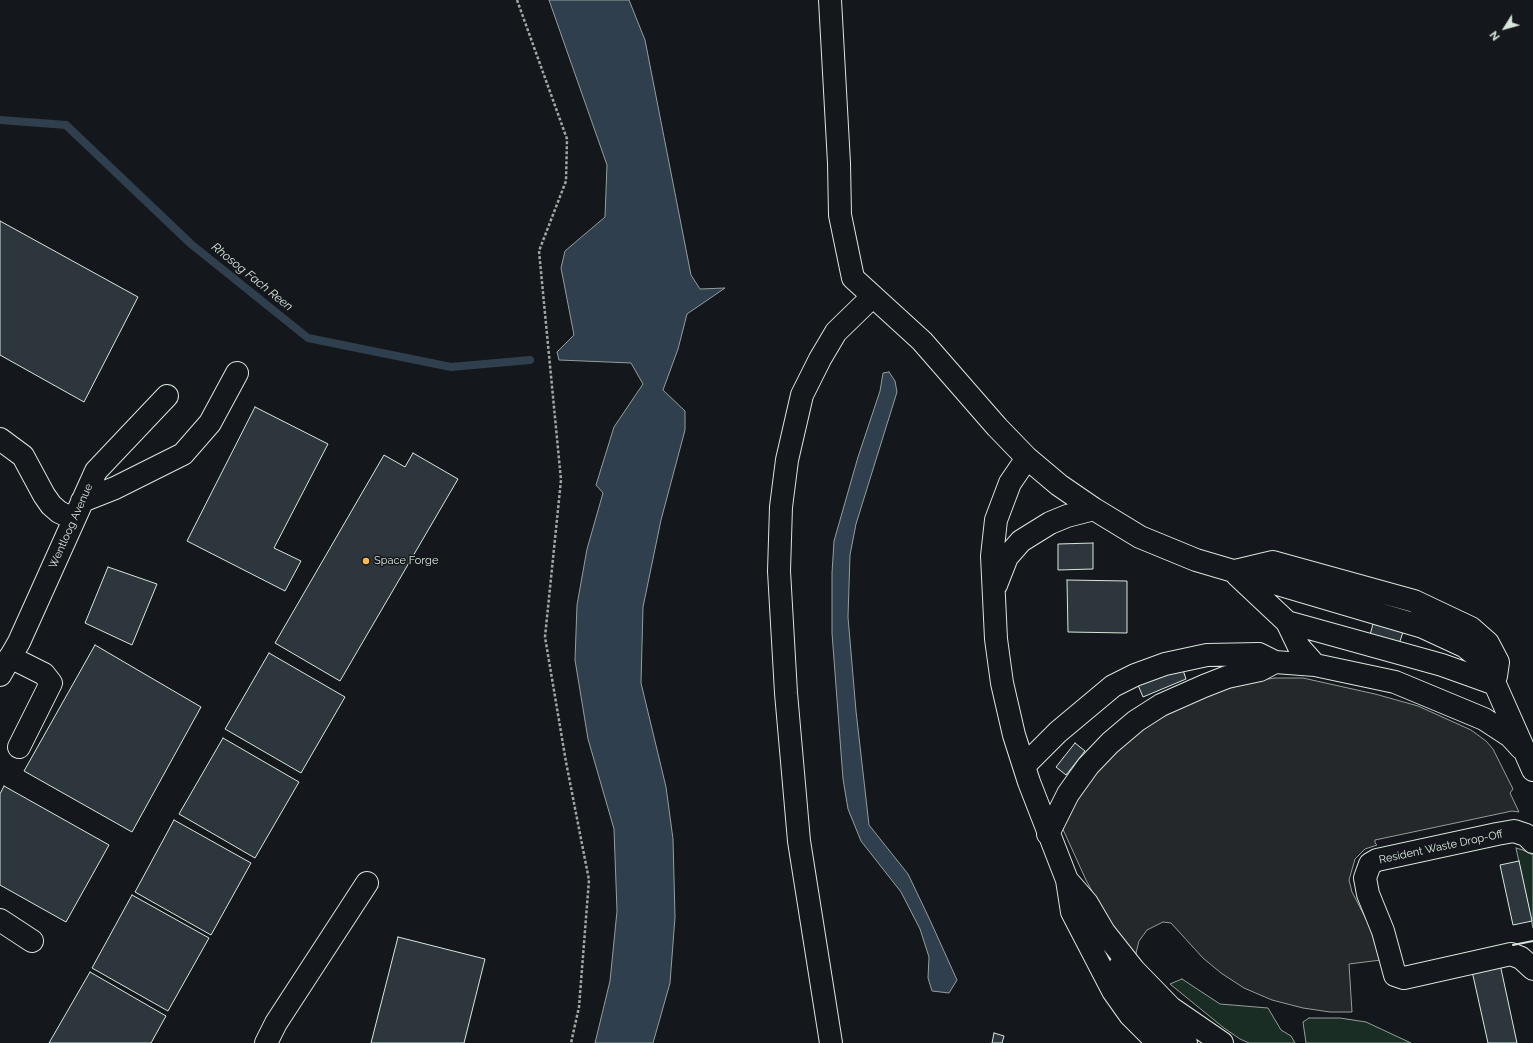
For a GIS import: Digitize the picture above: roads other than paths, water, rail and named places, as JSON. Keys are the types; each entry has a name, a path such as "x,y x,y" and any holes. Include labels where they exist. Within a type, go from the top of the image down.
{"street":[{"path":"830,0 839,163 840,215 853,278 872,297 922,341 997,427 1027,458 1059,485 1094,510 1140,537 1196,560 1423,627 1450,638 1464,646 1480,658 1495,684 1531,764"},
{"path":"831,1043 799,841 786,693 780,571 781,507 787,460 802,395 820,359 836,332 872,297"},
{"path":"0,439 23,456 44,496 59,512 78,510 115,488 183,454 210,423 237,373"},
{"name":"Wentloog Avenue","path":"5,666 19,642 96,471 167,396"},
{"path":"1027,458 1010,482 996,520 992,556 996,639 1002,683 1024,766 1048,834 1067,880 1072,912 1095,959 1113,991 1130,1015 1158,1043"},
{"path":"994,592 1007,557 1022,541 1050,523 1067,516 1094,510"},
{"path":"1234,572 1287,622 1299,647 1316,664"},
{"path":"1287,622 1442,665 1495,684"},
{"path":"1024,766 1086,706 1113,686 1135,675 1187,658 1207,655 1259,654 1275,662 1316,664 1395,682 1430,695 1484,719 1510,736 1531,764"},
{"path":"1048,834 1068,794 1088,766 1110,743 1136,721 1161,705 1204,686 1227,677 1260,670 1275,662"},
{"path":"5,666 44,674 51,683 19,747"},
{"name":"Resident Waste Drop-Off","path":"1533,842 1526,836 1514,831 1497,834 1377,860 1370,864 1365,878 1368,894 1383,931 1395,975 1404,978 1511,954 1521,958 1533,969"},
{"path":"1067,880 1087,903 1104,932 1131,990 1151,1013 1186,1043"},
{"path":"266,1043 276,1023 367,883"},
{"path":"0,920 32,941"},
{"path":"1104,932 1134,970 1171,1008 1222,1043"}],"water":[{"path":"549,0 629,0 645,40 691,275 700,289 725,288 687,314 678,349 663,390 685,411 685,430 661,520 643,607 641,683 666,787 673,839 675,917 670,983 653,1043 595,1043 610,981 617,911 614,829 588,739 575,660 577,605 587,549 603,493 596,485 614,427 643,384 631,363 559,360 557,352 574,335 561,268 565,251 605,217 607,165"},
{"path":"889,372 895,381 897,392 856,524 850,555 848,617 856,711 869,825 908,874 929,918 957,980 949,993 932,991 928,978 929,957 920,929 901,892 861,841 848,809 843,779 832,633 832,573 834,541 858,457 880,391 883,373"}],"waterway":[{"name":"Rhosog Fach Reen","path":"0,120 66,125 191,244 308,338 451,367 530,360"}],"place":[{"name":"Space Forge","path":"366,561"}]}
